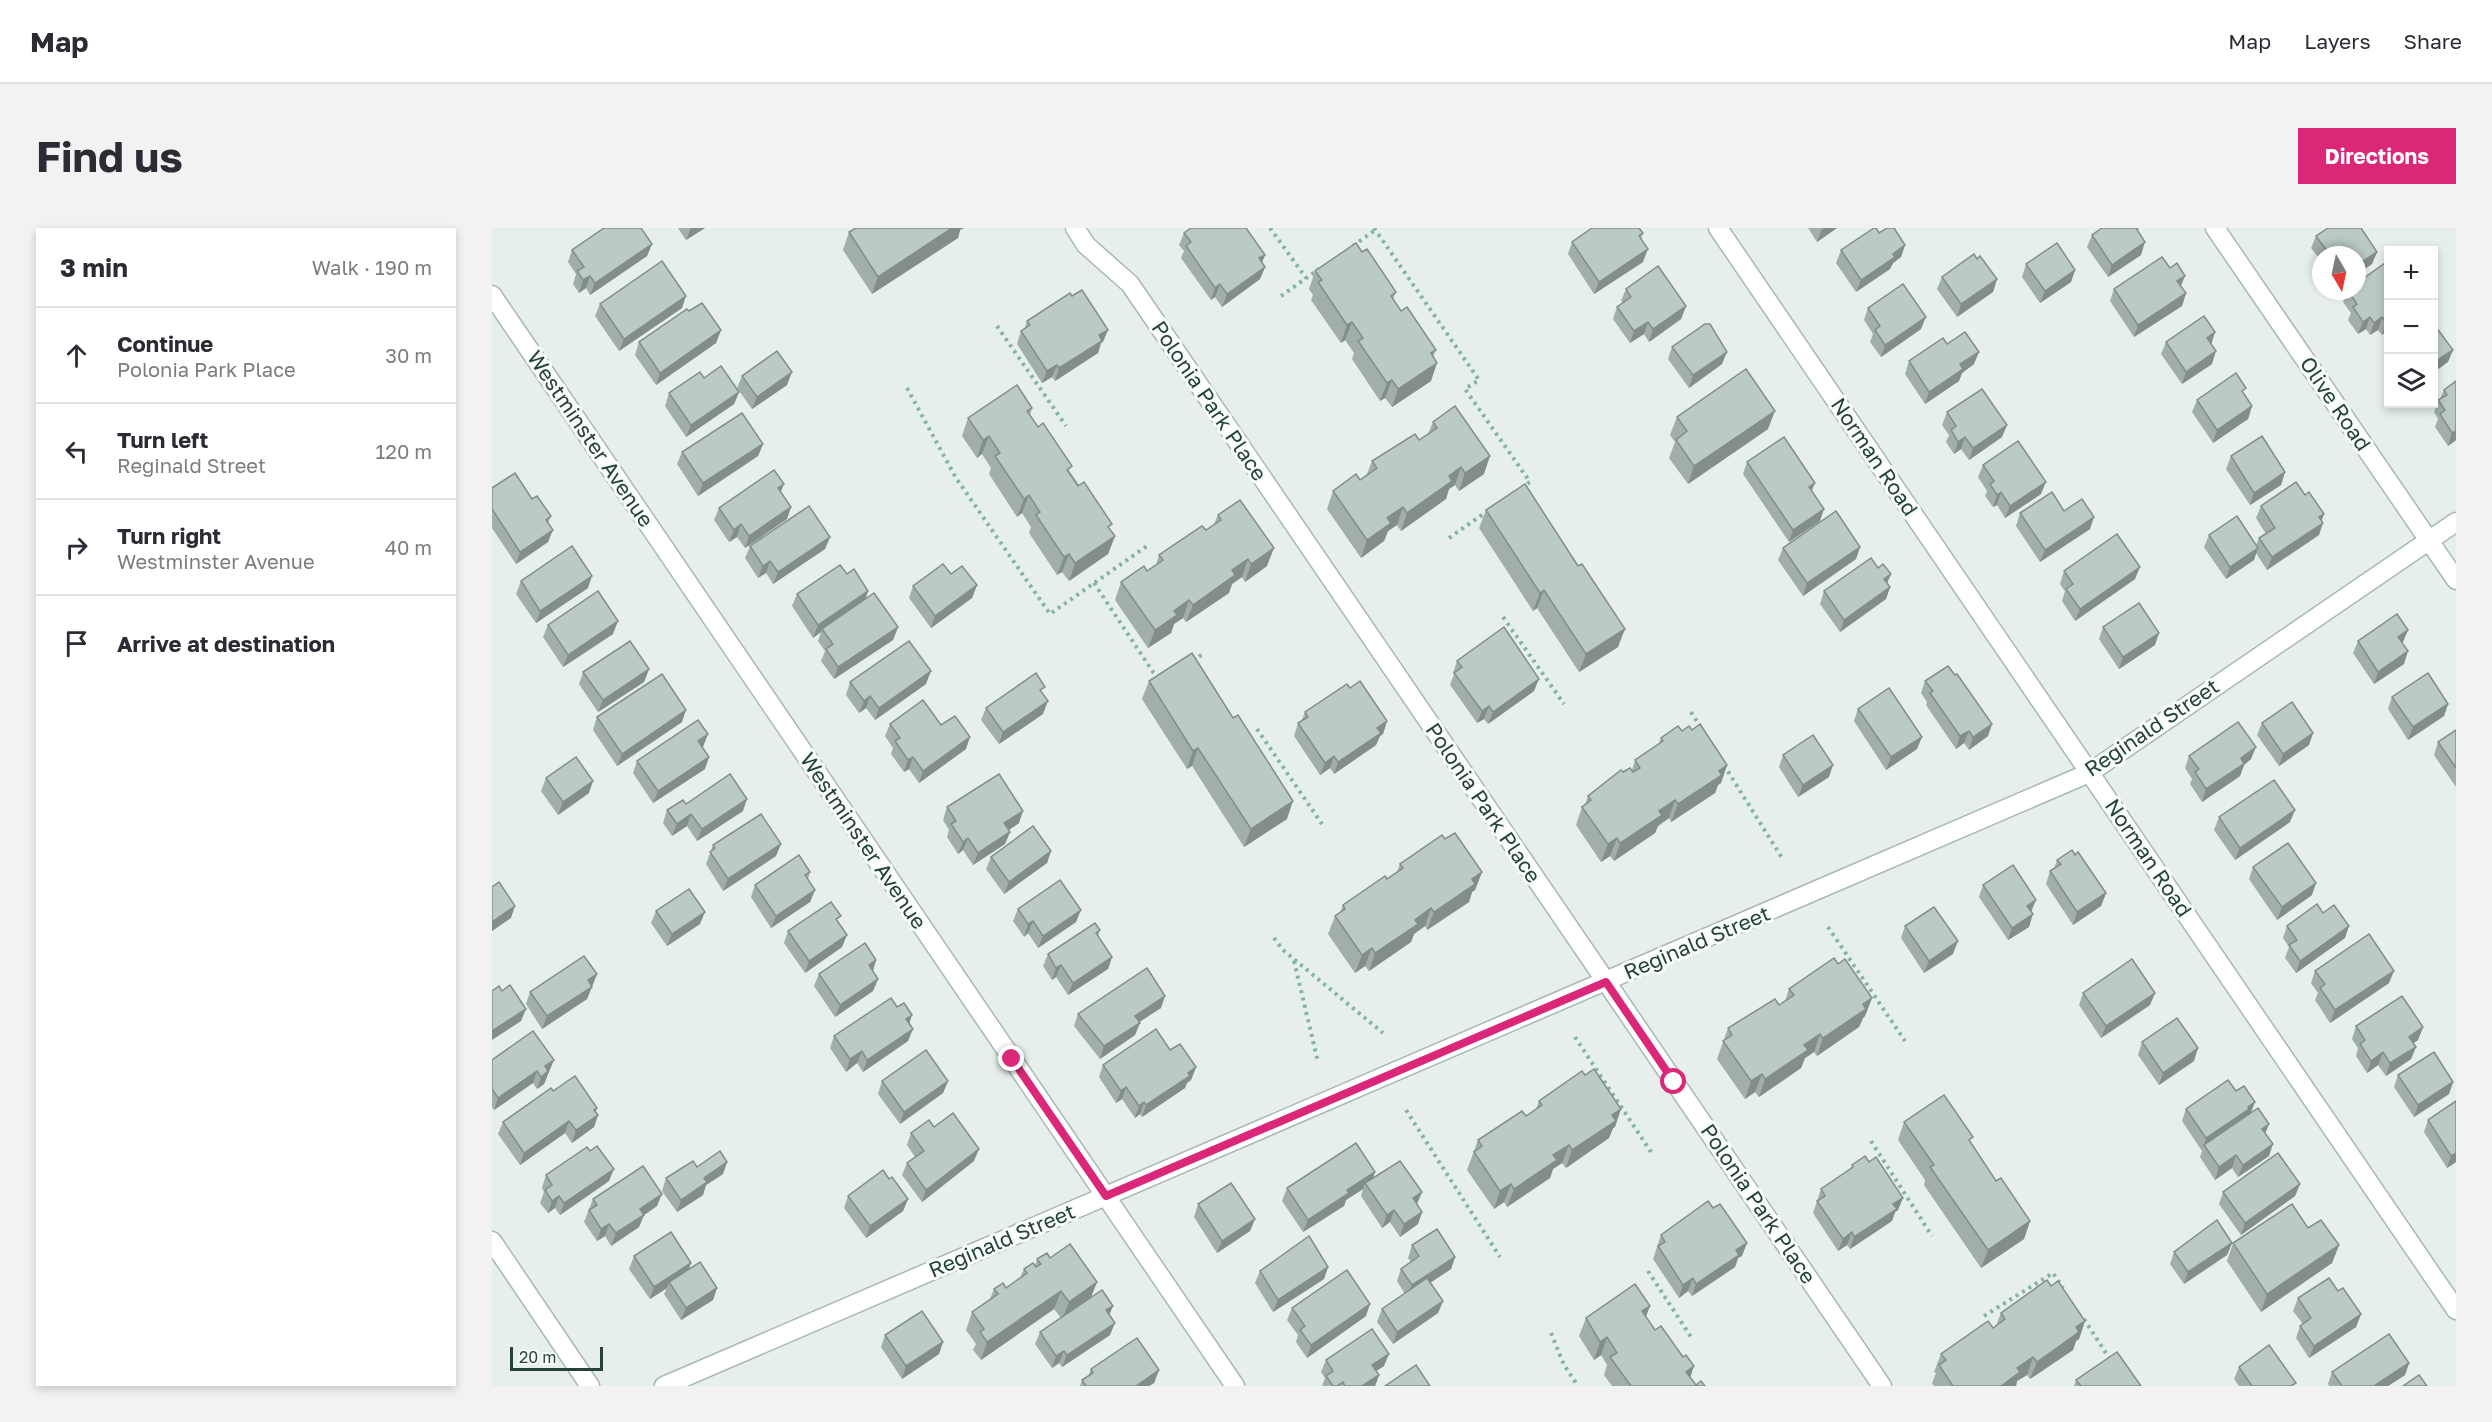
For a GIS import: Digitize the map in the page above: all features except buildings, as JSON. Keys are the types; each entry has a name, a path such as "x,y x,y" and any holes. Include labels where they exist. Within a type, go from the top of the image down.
{"street":[{"name":"Polonia Park Place","path":"1075,228 1086,245 1130,284 1882,1386"},
{"name":"Norman Road","path":"1718,228 2456,1310"},
{"name":"Olive Road","path":"2215,228 2456,580"},
{"name":"Westminster Avenue","path":"492,295 1235,1386"},
{"name":"Reginald Street","path":"664,1386 2089,772 2456,522"},
{"path":"492,1241 590,1386"}],"path":[{"path":"1270,228 1306,278"},
{"path":"1349,248 1375,229 1479,380 1466,389 1530,482 1521,488"},
{"path":"1281,296 1323,266"},
{"path":"997,326 1066,426"},
{"path":"907,388 956,478 1050,614 1148,546"},
{"path":"1449,537 1494,507"},
{"path":"1094,583 1153,672 1160,678 1170,676"},
{"path":"1503,617 1564,704"},
{"path":"1187,665 1204,653"},
{"path":"1691,712 1703,732"},
{"path":"1257,729 1322,824"},
{"path":"1721,761 1782,858"},
{"path":"1828,927 1905,1041"},
{"path":"1274,938 1294,960 1383,1033"},
{"path":"1294,960 1318,1062"},
{"path":"1575,1037 1651,1152"},
{"path":"1406,1110 1500,1257"},
{"path":"1871,1142 1932,1236"},
{"path":"1648,1271 1691,1337"},
{"path":"1984,1316 2053,1273 2065,1291"},
{"path":"2083,1318 2113,1363 2105,1369"},
{"path":"1551,1333 1564,1365 1578,1386"}],"route":[{"path":"1012,1059 1106,1196 1606,982 1674,1082"}]}
